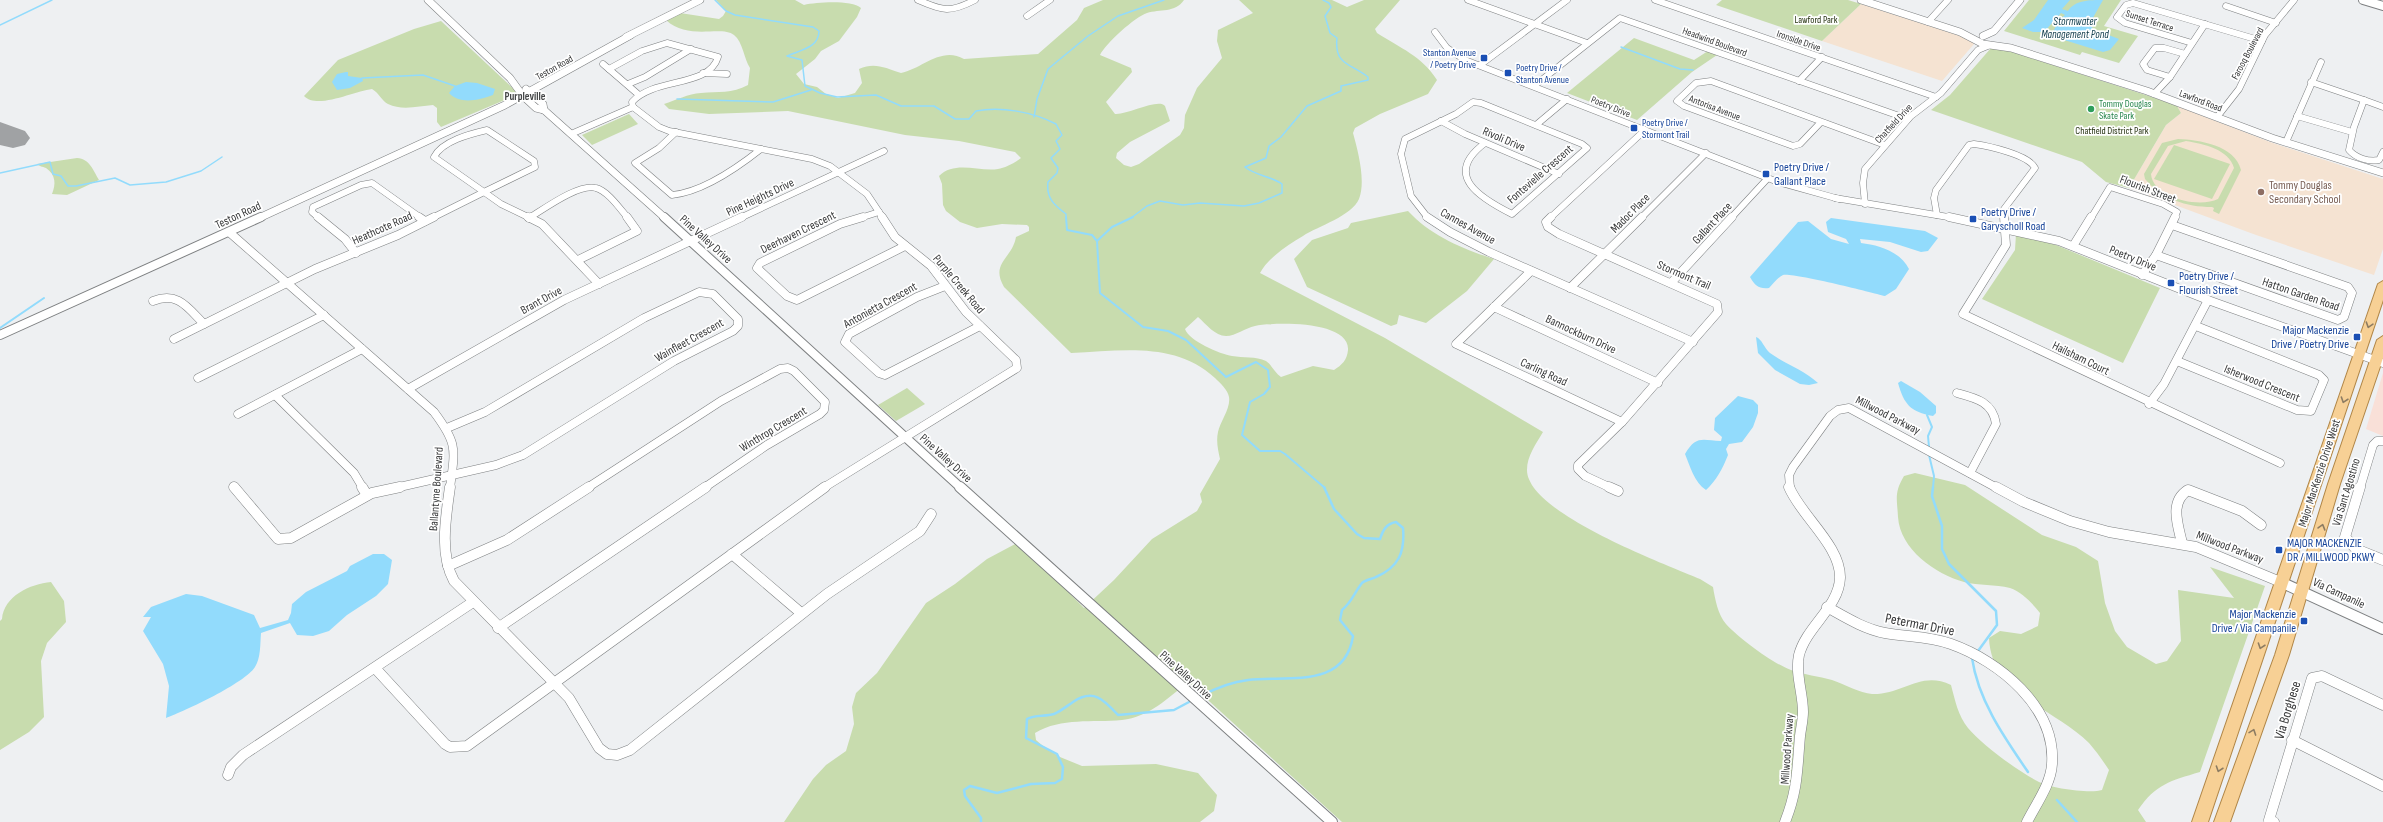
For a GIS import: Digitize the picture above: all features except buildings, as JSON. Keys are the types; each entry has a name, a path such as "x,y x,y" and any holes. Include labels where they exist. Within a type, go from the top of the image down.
{"main road":[{"path":"2363,0 2383,6"},
{"name":"Major MacKenzie Drive West","path":"2200,822 2283,583 2383,284"},
{"name":"Major MacKenzie Drive West","path":"2222,822 2282,655 2334,484 2380,362 2383,340"}],"street":[{"name":"Pine Valley Drive","path":"428,0 510,78 525,93 536,108 544,110 691,241 906,438 1332,822"},
{"name":"Teston Road","path":"0,335 229,232 484,113 525,93 631,34 700,0"},
{"path":"918,0 942,11 950,12 975,0"},
{"path":"1027,16 1050,0"},
{"path":"1468,0 1587,43"},
{"path":"1480,65 1567,0"},
{"name":"Ironside Drive","path":"1655,0 1936,97"},
{"path":"1861,0 1874,2 1980,39 1994,31 2020,0"},
{"path":"1928,22 1948,0"},
{"name":"Farooq Boulevard","path":"2217,117 2233,99 2262,41 2286,13 2294,0"},
{"name":"Sunset Terrace","path":"2192,43 2125,23 2117,17 2126,4 2133,3 2262,41"},
{"path":"2226,6 2276,23"},
{"name":"Headwind Boulevard","path":"1534,86 1616,20 1626,19 1908,119"},
{"path":"2154,94 2170,77 2205,24"},
{"path":"1992,43 1994,31"},
{"name":"Poetry Drive","path":"1435,32 1437,38 1453,53 1480,65 1768,178 1835,198 2007,228 2073,246 2142,275 2208,300 2380,362"},
{"path":"1978,50 1980,39"},
{"name":"Lawford Road","path":"1980,39 2154,94 2286,142 2383,173"},
{"path":"571,134 633,107 632,102 640,94 659,86 696,77 716,64 718,57 665,43 642,52 609,69"},
{"name":"Chatfield Drive","path":"1865,203 1863,183 1865,169 1908,119 1936,97 1978,50 1992,43"},
{"path":"2170,77 2147,70 2143,64 2155,48 2164,48 2185,54"},
{"path":"628,84 645,77 691,49"},
{"path":"1799,81 1822,57"},
{"path":"2286,142 2321,62"},
{"path":"603,64 640,94"},
{"path":"703,73 728,74"},
{"name":"Antorisa Avenue","path":"1821,122 1800,144 1793,146 1684,106 1677,101 1699,80 1705,80 1885,145"},
{"path":"2311,82 2383,107"},
{"path":"1536,125 1566,99"},
{"path":"2364,100 2352,132 2349,150 2351,154 2377,161 2383,152"},
{"name":"Cannes Avenue","path":"1587,148 1536,125 1481,103 1473,102 1441,121 1405,139 1401,154 1411,196 1429,218 1450,232 1531,271 1693,342"},
{"name":"Purple Creek Road","path":"633,107 659,127 676,132 819,160 838,172 866,194 893,234 905,246 931,266 964,310 1016,360 1017,368 906,438"},
{"path":"2297,116 2352,132"},
{"name":"Rivoli Drive","path":"1441,121 1485,143 1559,174"},
{"path":"484,192 531,170 535,166 536,162 488,130 473,133 435,152 436,158 505,207 545,226 599,284"},
{"name":"Stormont Trail","path":"1618,491 1585,476 1578,467 1658,383 1693,342 1718,312 1717,304 1559,234 1548,227 1546,222 1645,130"},
{"path":"676,132 659,148 638,159 635,163 672,195 680,194 735,170 761,149"},
{"name":"Fontevielle Crescent","path":"1485,143 1470,156 1466,169 1471,188 1477,195 1512,214 1587,148"},
{"path":"1937,215 1934,198 1936,190 1969,145 1975,143 2030,162 2035,168 2004,209 2004,218 2007,228"},
{"name":"Pine Heights Drive","path":"691,241 884,151"},
{"name":"Madoc Place","path":"1570,288 1706,154"},
{"name":"Gallant Place","path":"1671,283 1768,178"},
{"path":"356,253 344,239 312,212 313,207 361,185 372,183 425,221"},
{"path":"529,218 561,198 590,187 599,189 635,226 637,231 578,260"},
{"name":"Flourish Street","path":"2073,246 2110,187 2171,208 2177,212 2172,225 2156,255 2142,275"},
{"name":"Heathcote Road","path":"174,339 315,269 356,253 484,192"},
{"name":"Deerhaven Crescent","path":"879,212 835,226 760,263 757,268 787,296 797,300 905,246"},
{"name":"Hatton Garden Road","path":"2156,255 2338,320 2344,317 2352,293 2348,287 2172,225"},
{"name":"Hailsham Court","path":"2007,228 2006,245 1963,311 1963,314 1970,319 2149,404 2256,450 2280,463"},
{"name":"Ballantyne Boulevard","path":"229,232 408,389 438,417 447,428 453,446 452,475 445,542 448,566 454,581 498,628 555,683 576,706 594,742 609,755 622,754 802,613 841,584 920,531 931,514"},
{"name":"Brant Drive","path":"408,389 564,300 691,241"},
{"path":"1494,307 1531,271"},
{"name":"Antonietta Crescent","path":"945,286 917,297 849,334 844,342 879,373 886,375 980,326"},
{"name":"Wainfleet Crescent","path":"447,428 485,412 644,318 699,292 713,294 738,319 738,326 733,331 674,361 523,455 496,465 452,475"},
{"path":"153,301 166,295 175,297 204,324"},
{"path":"2149,404 2164,384 2196,326 2208,300"},
{"name":"Carling Road","path":"1494,307 1456,344 1622,422"},
{"name":"Bannockburn Drive","path":"1494,307 1658,383"},
{"path":"198,378 324,315"},
{"name":"Isherwood Crescent","path":"2176,361 2297,410 2307,412 2311,411 2324,380 2320,375 2196,326"},
{"path":"238,414 362,349"},
{"name":"Winthrop Crescent","path":"448,566 507,540 721,401 780,369 788,368 794,371 825,402 824,410 820,414 767,445 498,628"},
{"path":"1956,393 1979,399 1993,408 1996,415 1996,424 1970,473"},
{"path":"275,395 354,472 367,495"},
{"name":"Millwood Parkway","path":"1785,822 1796,794 1801,771 1800,735 1803,713 1800,692 1799,656 1810,631 1827,607 1840,581 1840,568 1827,540 1797,502 1791,488 1790,475 1797,461 1834,412 1843,408 1849,408 2024,502 2070,521 2109,532 2182,543 2208,551 2283,583"},
{"path":"375,668 450,747 467,746 825,487 906,438"},
{"name":"Via Sant Agostino","path":"2383,441 2377,440 2373,445 2345,536 2346,541 2355,548 2383,560"},
{"path":"234,487 278,539 291,538 367,495 452,475"},
{"path":"2182,543 2176,510 2179,498 2186,490 2194,491 2242,511 2261,525"},
{"path":"732,554 802,613"},
{"name":"Via Campanile","path":"2283,583 2302,590 2383,628"},
{"path":"228,775 231,767 243,755 473,602"},
{"name":"Petermar Drive","path":"1827,607 1865,627 1960,646 1982,658 2023,692 2042,720 2052,750 2052,765 2027,822"},
{"name":"Via Borghese","path":"2271,821 2292,740 2312,678 2322,676 2383,705"},
{"path":"2292,740 2383,786"}],"shaded area":[{"path":"1861,4 1970,39 1974,44 1942,81 1822,41"},
{"name":"Tommy Douglas Secondary School","path":"2177,106 2270,142 2383,179 2383,249 2374,275 2256,235 2129,188 2166,125 2181,113"},
{"path":"2383,373 2383,436 2366,429"}],"green space":[{"path":"716,0 795,0 804,5 818,3 843,3 857,5 861,8 857,17 839,41 821,51 815,59 796,74 804,84 817,87 826,94 838,98 855,93 862,83 859,69 865,67 880,66 901,73 947,55 964,59 1038,54 1077,20 1084,8 1103,0 1184,0 1172,9 1142,15 1114,37 1100,55 1131,68 1132,72 1106,102 1115,114 1121,114 1150,105 1161,104 1165,106 1170,121 1130,142 1117,153 1116,158 1124,165 1131,167 1139,164 1180,135 1184,128 1185,115 1197,88 1222,58 1217,41 1218,30 1253,13 1239,0 1332,0 1347,7 1364,0 1400,0 1375,29 1377,33 1402,48 1425,65 1437,80 1428,94 1380,114 1355,128 1353,133 1357,148 1362,184 1359,199 1349,211 1342,216 1309,232 1285,247 1268,262 1260,273 1385,338 1543,432 1530,455 1527,470 1533,486 1549,503 1600,535 1658,562 1700,579 1713,587 1719,612 1726,624 1766,656 1783,667 1791,670 1832,680 1872,694 1893,691 1912,684 1930,680 1940,681 1951,685 1957,708 1968,728 1974,735 2011,765 2044,784 2080,791 2102,790 2109,770 2089,743 2075,731 2027,699 2013,687 2001,673 1992,657 1989,638 2000,631 2021,634 2038,626 2040,613 2019,592 2010,588 1975,584 1953,578 1931,566 1912,550 1900,529 1898,517 1897,491 1904,476 1915,473 1965,485 2042,535 2076,547 2098,561 2105,603 2115,631 2127,647 2156,664 2167,661 2181,641 2178,590 2234,598 2210,567 2265,586 2200,772 2172,781 2151,794 2138,810 2146,822 1342,822 1188,682 1158,706 1132,718 1111,721 1066,723 1045,728 1035,733 1036,740 1043,746 1060,757 1082,766 1156,764 1198,773 1217,795 1214,811 1200,822 784,822 813,779 826,765 846,751 854,724 852,707 856,693 877,673 926,603 955,584 987,559 1019,542 1084,608 1114,580 1152,539 1197,511 1202,502 1200,494 1220,459 1217,435 1227,410 1229,397 1225,389 1215,378 1199,366 1183,358 1165,353 1128,350 1071,353 1004,287 1000,279 999,272 1003,261 1014,244 1016,237 1029,231 1029,227 1027,225 1002,224 977,228 960,222 946,211 943,205 942,184 939,176 945,171 960,168 991,170 1004,168 1021,158 1015,152 959,141 905,135 788,111 709,114 669,109 664,104 687,96 701,93 731,91 748,85 750,68 741,46 734,35 721,31 684,30 666,20 680,13 719,19 726,11","holes":["1198,317 1214,332 1226,336 1233,335 1251,327 1264,325 1293,324 1324,328 1337,333 1345,340 1348,350 1347,357 1344,362 1334,370 1313,366 1281,377 1266,361 1258,358 1227,355 1213,350 1192,338 1185,329"]},
{"name":"Lawford Park","path":"1722,0 1848,0 1861,4 1822,41 1716,5"},
{"path":"2029,0 2121,0 2104,26 2138,36 2119,63 2082,52 2080,55 2004,31"},
{"path":"441,21 519,94 441,127 437,122 437,108 433,105 410,108 393,106 386,103 372,89 318,101 310,100 304,96 338,60 414,29"},
{"path":"1634,38 1694,60 1708,51 1717,55 1692,72 1637,120 1567,93"},
{"name":"Chatfield District Park","path":"1991,48 2000,48 2155,98 2177,106 2181,113 2166,125 2129,188 2106,182 2082,162 1931,110 1950,95"},
{"path":"629,114 638,124 592,145 582,135"},
{"path":"2178,139 2196,141 2224,149 2232,155 2241,170 2219,214 2213,211 2214,208 2212,207 2202,207 2184,203 2167,197 2145,179 2144,174 2162,143","holes":["2186,141 2214,148 2227,156 2231,162 2234,168 2218,199 2210,202 2189,202 2168,195 2160,190 2154,183 2151,174 2168,146"]},
{"path":"2174,145 2230,164 2212,199 2154,179"},
{"path":"77,158 85,160 88,163 99,180 67,195 52,194 54,180 52,174 46,168 37,164"},
{"path":"1408,211 1437,235 1459,246 1494,259 1467,291 1426,323 1399,315 1397,324 1391,326 1307,287 1294,259 1312,240 1348,228 1351,223"},
{"path":"2016,234 2056,245 2160,288 2123,363 1982,299 2015,250"},
{"path":"907,388 925,404 896,421 878,405"},
{"path":"51,582 64,601 66,622 47,643 41,661 44,717 29,732 0,750 0,621 8,604 19,593 35,585"}],"water":[{"name":"Stormwater Management Pond","path":"2048,0 2070,0 2062,9 2068,11 2071,7 2078,3 2103,0 2090,23 2093,29 2119,39 2110,50 2103,52 2061,39 2052,34 2059,20 2065,15 2061,13 2044,32 2033,32 2022,28 2034,20"},
{"path":"348,72 348,76 362,78 363,81 350,88 337,90 332,82 337,74"},
{"path":"466,82 477,83 495,89 493,95 476,100 464,100 453,97 449,93 455,86"},
{"path":"1831,218 1925,231 1938,238 1928,251 1921,252 1890,242 1860,239 1861,243 1881,247 1894,253 1909,269 1896,289 1885,296 1800,276 1783,275 1769,288 1760,287 1754,283 1750,277 1798,222 1808,221 1831,239 1849,244 1846,239 1828,232 1826,222"},
{"path":"1756,337 1770,353 1807,374 1818,383 1809,385 1800,384 1775,370 1758,353"},
{"path":"1901,381 1920,392 1936,406 1936,413 1933,416 1919,412 1909,406 1900,390 1898,383"},
{"path":"1738,396 1753,400 1758,405 1758,413 1753,427 1742,442 1729,444 1726,449 1728,455 1724,465 1706,490 1695,478 1685,454 1696,441 1721,441 1722,437 1714,430 1715,418"},
{"path":"373,554 384,554 392,560 388,584 376,596 347,615 329,631 313,636 297,635 290,623 261,633 258,659 255,667 249,673 240,681 214,696 166,718 169,686 163,664 143,631 151,617 143,617 151,607 186,594 202,596 254,615 260,628 288,620 291,613 292,604 306,592 347,571 350,566"}],"waterway":[{"path":"0,25 52,0"},
{"path":"715,0 726,11 735,15 813,27 819,31 818,37 812,45 787,56 802,60 805,86 820,93 837,97 876,95 901,106 934,106 955,119 969,119 976,111 996,109 1017,111 1034,115"},
{"path":"1034,115 1037,99 1048,69 1088,36 1118,16 1164,0"},
{"path":"1131,218 1147,206 1160,201 1183,205 1200,203 1244,206 1259,203 1282,193 1282,184 1278,181 1245,167 1266,158 1269,146 1281,137 1307,106 1341,91 1341,86 1368,80 1368,77 1341,59 1338,54 1337,38 1330,33 1325,16 1331,7 1329,3 1323,0"},
{"path":"1621,47 1680,69 1693,70"},
{"path":"362,78 423,75 455,86"},
{"path":"677,99 773,102 811,90"},
{"path":"1034,115 1056,124 1062,135 1056,141 1060,149 1051,158 1058,168 1057,173 1048,182 1048,192 1052,201 1066,214 1066,217"},
{"path":"0,173 50,162 53,174 61,176 68,186 76,186 115,178 130,185 166,182 201,171 222,157"},
{"path":"1066,217 1067,230 1092,235 1097,241"},
{"path":"1097,241 1112,227 1131,218"},
{"path":"1097,241 1100,293 1143,327 1168,331 1186,340 1226,377 1256,362 1268,370 1270,387 1264,394 1250,402 1242,435 1260,451 1280,451 1285,454 1324,487"},
{"path":"0,328 44,298"},
{"path":"1927,415 1932,427 1928,436 1929,447"},
{"path":"1929,455 1934,476 1933,488"},
{"path":"1201,696 1212,690 1236,682 1296,678 1326,672 1339,665 1348,653 1353,636 1340,620 1342,610 1348,604 1362,583 1384,573 1399,558 1403,544 1403,528 1396,522 1385,528 1380,539 1364,538 1357,534 1334,509 1324,487"},
{"path":"1933,487 1932,496 1942,526 1942,549 1949,564 1996,611 1997,625 1978,651"},
{"path":"1972,658 1980,689 1993,718 2028,772"},
{"path":"981,822 981,818 965,796 964,790 970,786 997,793 1031,784 1055,783 1062,779 1063,767 1057,754 1026,738 1027,719 1030,717 1054,714 1080,698 1087,696 1093,696 1103,701 1118,715 1174,710 1189,702"},
{"path":"2057,800 2077,822"}],"runway":[{"path":"0,132 13,138"}],"place":[{"name":"Stanton Avenue / Poetry Drive","path":"1484,58"},
{"name":"Poetry Drive / Stanton Avenue","path":"1508,73"},
{"name":"Tommy Douglas Skate Park","path":"2091,109"},
{"name":"Poetry Drive / Stormont Trail","path":"1634,128"},
{"name":"Poetry Drive / Gallant Place","path":"1766,174"},
{"name":"Tommy Douglas Secondary School","path":"2261,192"},
{"name":"Poetry Drive / Garyscholl Road","path":"1973,219"},
{"name":"Poetry Drive / Flourish Street","path":"2171,283"},
{"name":"Major Mackenzie Drive / Poetry Drive","path":"2357,337"},
{"name":"MAJOR MACKENZIE DR / MILLWOOD PKWY","path":"2279,550"},
{"name":"Major Mackenzie Drive / Via Campanile","path":"2304,621"}],"district":[{"name":"Purpleville","path":"525,96"}]}
